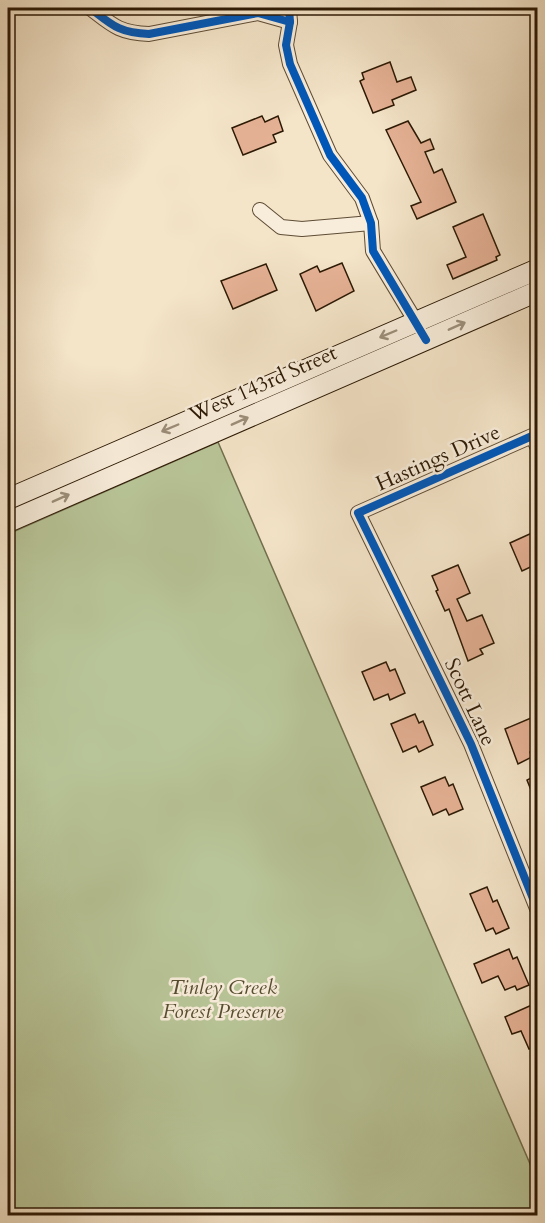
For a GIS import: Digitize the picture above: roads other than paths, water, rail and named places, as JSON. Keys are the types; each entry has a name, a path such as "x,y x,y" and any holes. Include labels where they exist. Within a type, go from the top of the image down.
{"main road":[{"name":"West 143rd Street","path":"8,499 537,269"},
{"name":"West 143rd Street","path":"8,522 537,291"}],"street":[{"path":"90,8 112,27 130,34 149,34 258,13 290,15 286,45 290,64 330,155 362,198 371,223 373,251 426,340"},
{"path":"260,210 281,227 302,229 371,223"},
{"name":"Hastings Drive","path":"358,513 535,442"},
{"name":"Scott Lane","path":"358,513 471,744 537,911"}],"park label":[{"name":"Tinley Creek Forest Preserve","path":"223,999"}]}
